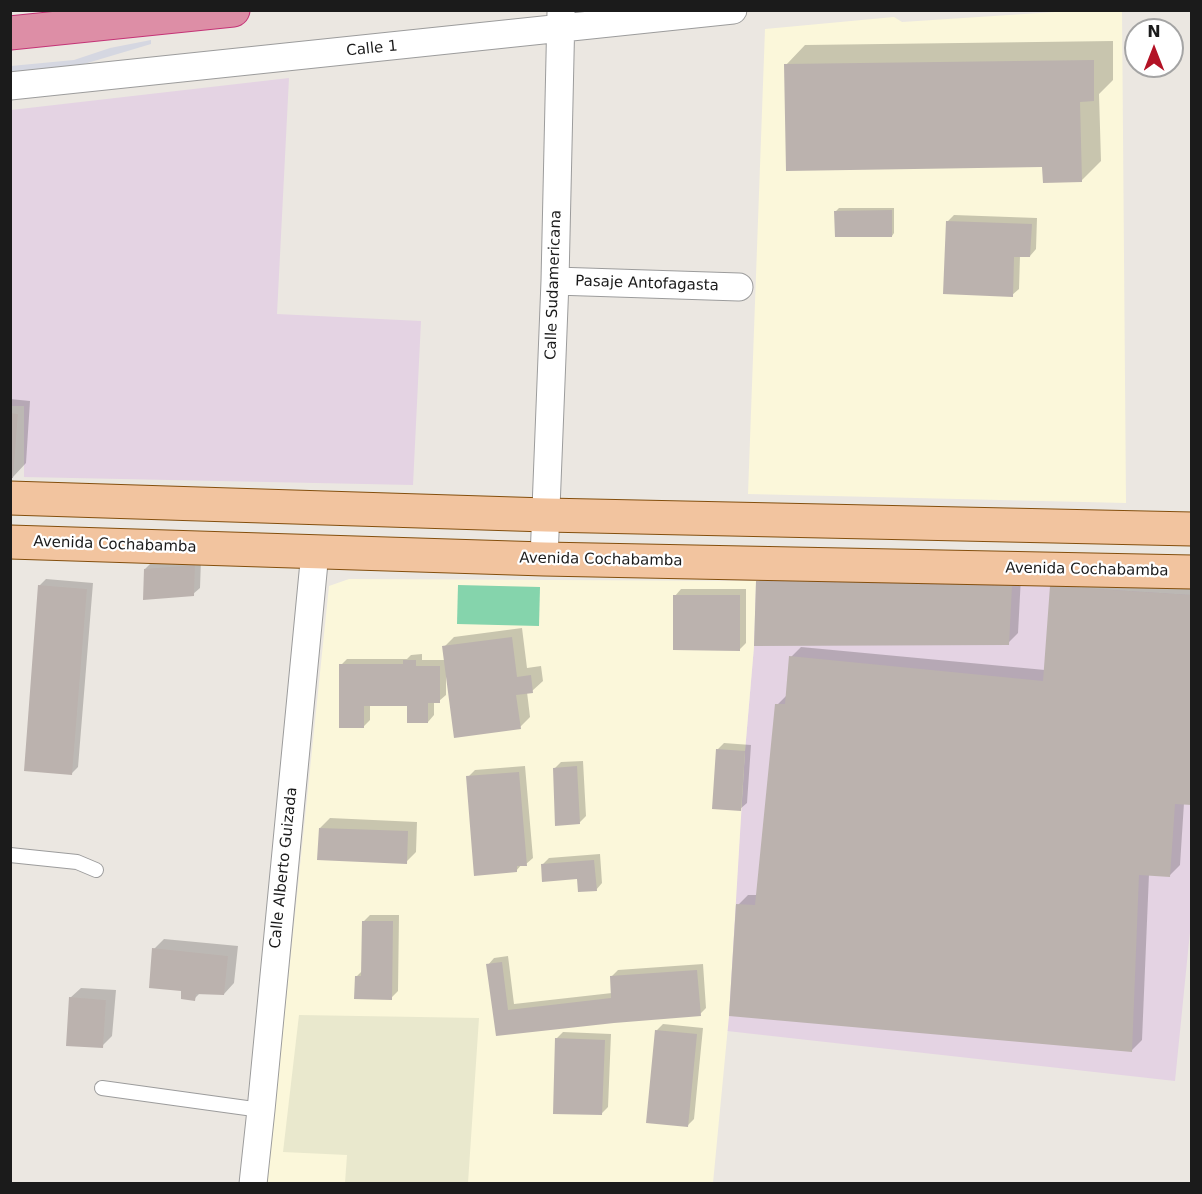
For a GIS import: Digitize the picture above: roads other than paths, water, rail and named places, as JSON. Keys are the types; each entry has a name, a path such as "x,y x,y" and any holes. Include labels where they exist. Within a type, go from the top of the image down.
{"highway":[{"path":"10,33 233,10"}],"main road":[{"path":"10,498 546,515 1191,529"},
{"name":"Avenida Cochabamba","path":"10,542 544,559 1191,572"}],"street":[{"name":"Calle 1","path":"10,87 561,20 733,10"},
{"name":"Calle Sudamericana","path":"544,559 555,281 561,20"},
{"name":"Pasaje Antofagasta","path":"555,281 739,287"},
{"name":"Calle Alberto Guizada","path":"253,1184 315,552"}],"lane":[{"path":"10,855 78,862 96,870"},
{"path":"102,1088 261,1110"}]}
